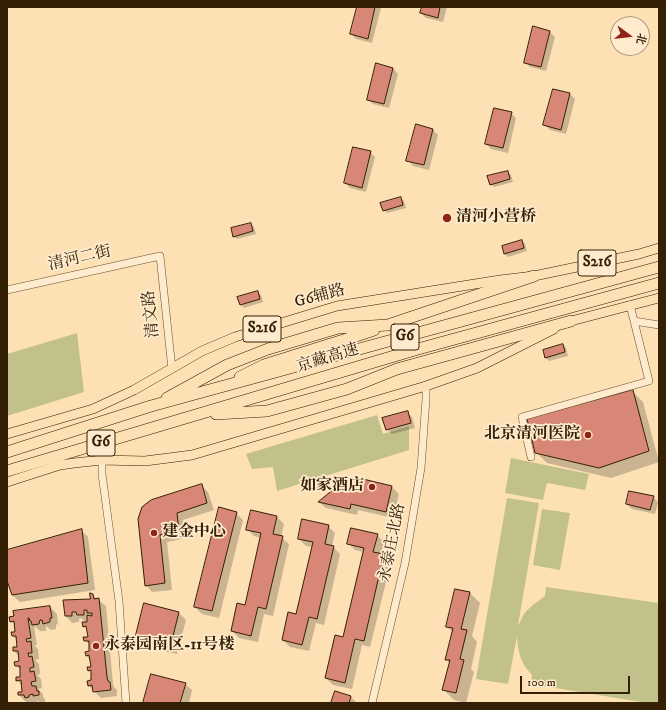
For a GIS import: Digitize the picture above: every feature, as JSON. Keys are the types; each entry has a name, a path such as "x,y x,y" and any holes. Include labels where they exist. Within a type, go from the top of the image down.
{"highway":[{"name":"京藏高速","path":"7,452 151,406 659,267"},
{"path":"222,387 264,365 350,338 534,276"},
{"name":"京藏高速","path":"7,471 418,349 659,283"},
{"path":"195,416 267,411 347,389 397,370 571,321"},
{"path":"151,406 227,365 268,349 338,328 388,325"}],"main road":[{"name":"G6辅路","path":"7,434 93,408 134,390 202,351 234,337 337,306 534,276 639,254 659,248"},
{"path":"7,482 60,465 102,460 145,461 192,455 426,386 477,368 571,321 659,298"}],"street":[{"name":"清河二街","path":"7,290 160,256"},
{"name":"清文路","path":"160,256 172,369"},
{"path":"531,457 522,417 649,381 630,305"},
{"path":"634,321 659,325"},
{"name":"永泰庄北路","path":"372,703 405,563 421,468 426,386"},
{"path":"102,460 102,474 119,601 126,703"}],"shaded area":[{"path":"77,333 84,392 7,416 7,354"},
{"path":"377,415 383,434 409,426 409,450 277,491 273,467 252,469 246,454"},
{"path":"511,458 589,474 585,490 547,483 543,500 505,493"},
{"path":"507,498 539,503 518,625 528,609 545,596 546,587 659,603 659,703 647,703 531,684 532,675 520,657 517,636 508,684 476,679"},
{"path":"542,509 570,513 560,570 533,565"}],"building":[{"path":"357,7 375,7 368,39 350,34"},
{"path":"422,7 440,7 438,18 420,13"},
{"path":"533,26 550,31 541,67 524,63"},
{"path":"376,63 393,68 384,104 367,100"},
{"path":"553,89 570,93 561,130 543,125"},
{"path":"494,108 512,112 503,148 485,144"},
{"path":"416,124 433,129 424,165 406,161"},
{"path":"353,147 371,151 362,188 344,183"},
{"path":"508,171 510,179 490,185 487,176"},
{"path":"401,197 403,205 383,211 380,203"},
{"path":"251,223 253,231 233,237 231,228"},
{"path":"522,240 524,248 504,254 502,246"},
{"path":"258,291 260,299 240,305 237,297"},
{"path":"563,344 565,352 545,358 543,350"},
{"name":"北京清河医院","path":"633,390 649,451 599,468 535,453 527,419"},
{"path":"408,411 411,423 386,430 382,418"},
{"path":"363,479 392,486 386,512 351,504 350,509 318,502 335,488 349,491"},
{"name":"建金中心","path":"202,484 207,503 177,513 179,531 160,535 165,583 145,586 138,519 142,507 151,500"},
{"path":"629,491 654,496 650,510 626,504"},
{"path":"219,507 237,512 212,611 194,607"},
{"path":"251,510 277,516 273,534 283,536 266,609 258,607 251,636 231,631 237,603 245,605 261,533 246,530"},
{"path":"302,519 329,525 325,544 334,546 317,619 309,617 302,645 282,640 288,612 296,614 313,542 298,539"},
{"path":"351,528 378,534 373,552 384,554 364,641 355,639 345,683 325,678 335,635 343,637 364,548 347,544"},
{"path":"82,529 88,583 12,595 7,581 7,550"},
{"path":"455,589 470,592 461,629 467,630 460,659 464,660 456,693 442,690 450,660 445,660 453,628 446,627"},
{"name":"永泰园南区-11号楼","path":"90,593 93,594 94,599 99,598 107,677 108,681 110,682 111,690 93,692 92,685 88,686 87,681 91,680 91,670 88,671 87,667 91,667 89,655 86,656 85,652 89,651 89,641 84,641 83,637 88,637 86,626 83,627 82,622 87,622 87,615 92,616 92,613 87,613 87,610 84,610 84,615 77,615 76,612 72,612 72,616 65,616 63,600 90,599"},
{"path":"144,603 179,612 170,648 135,639"},
{"path":"50,606 52,618 50,618 50,622 43,624 42,620 40,620 39,624 32,625 28,618 31,638 26,639 27,642 31,641 32,653 28,653 29,657 32,656 34,667 30,668 30,672 34,671 36,681 31,682 32,686 36,686 37,691 39,691 39,695 33,696 33,694 25,698 24,695 18,695 18,692 22,692 21,680 16,681 16,677 20,677 20,666 15,666 14,662 19,661 18,651 13,651 13,647 17,647 16,636 12,636 11,632 15,632 14,621 10,622 9,617 14,616 13,611"},
{"path":"151,674 186,683 180,703 143,703"},
{"path":"335,691 351,696 349,703 331,703"}],"place":[{"name":"清河小营桥","path":"447,218"},
{"name":"北京清河医院","path":"588,435"},
{"name":"如家酒店","path":"372,487"},
{"name":"建金中心","path":"154,533"},
{"name":"永泰园南区-11号楼","path":"96,646"}]}
